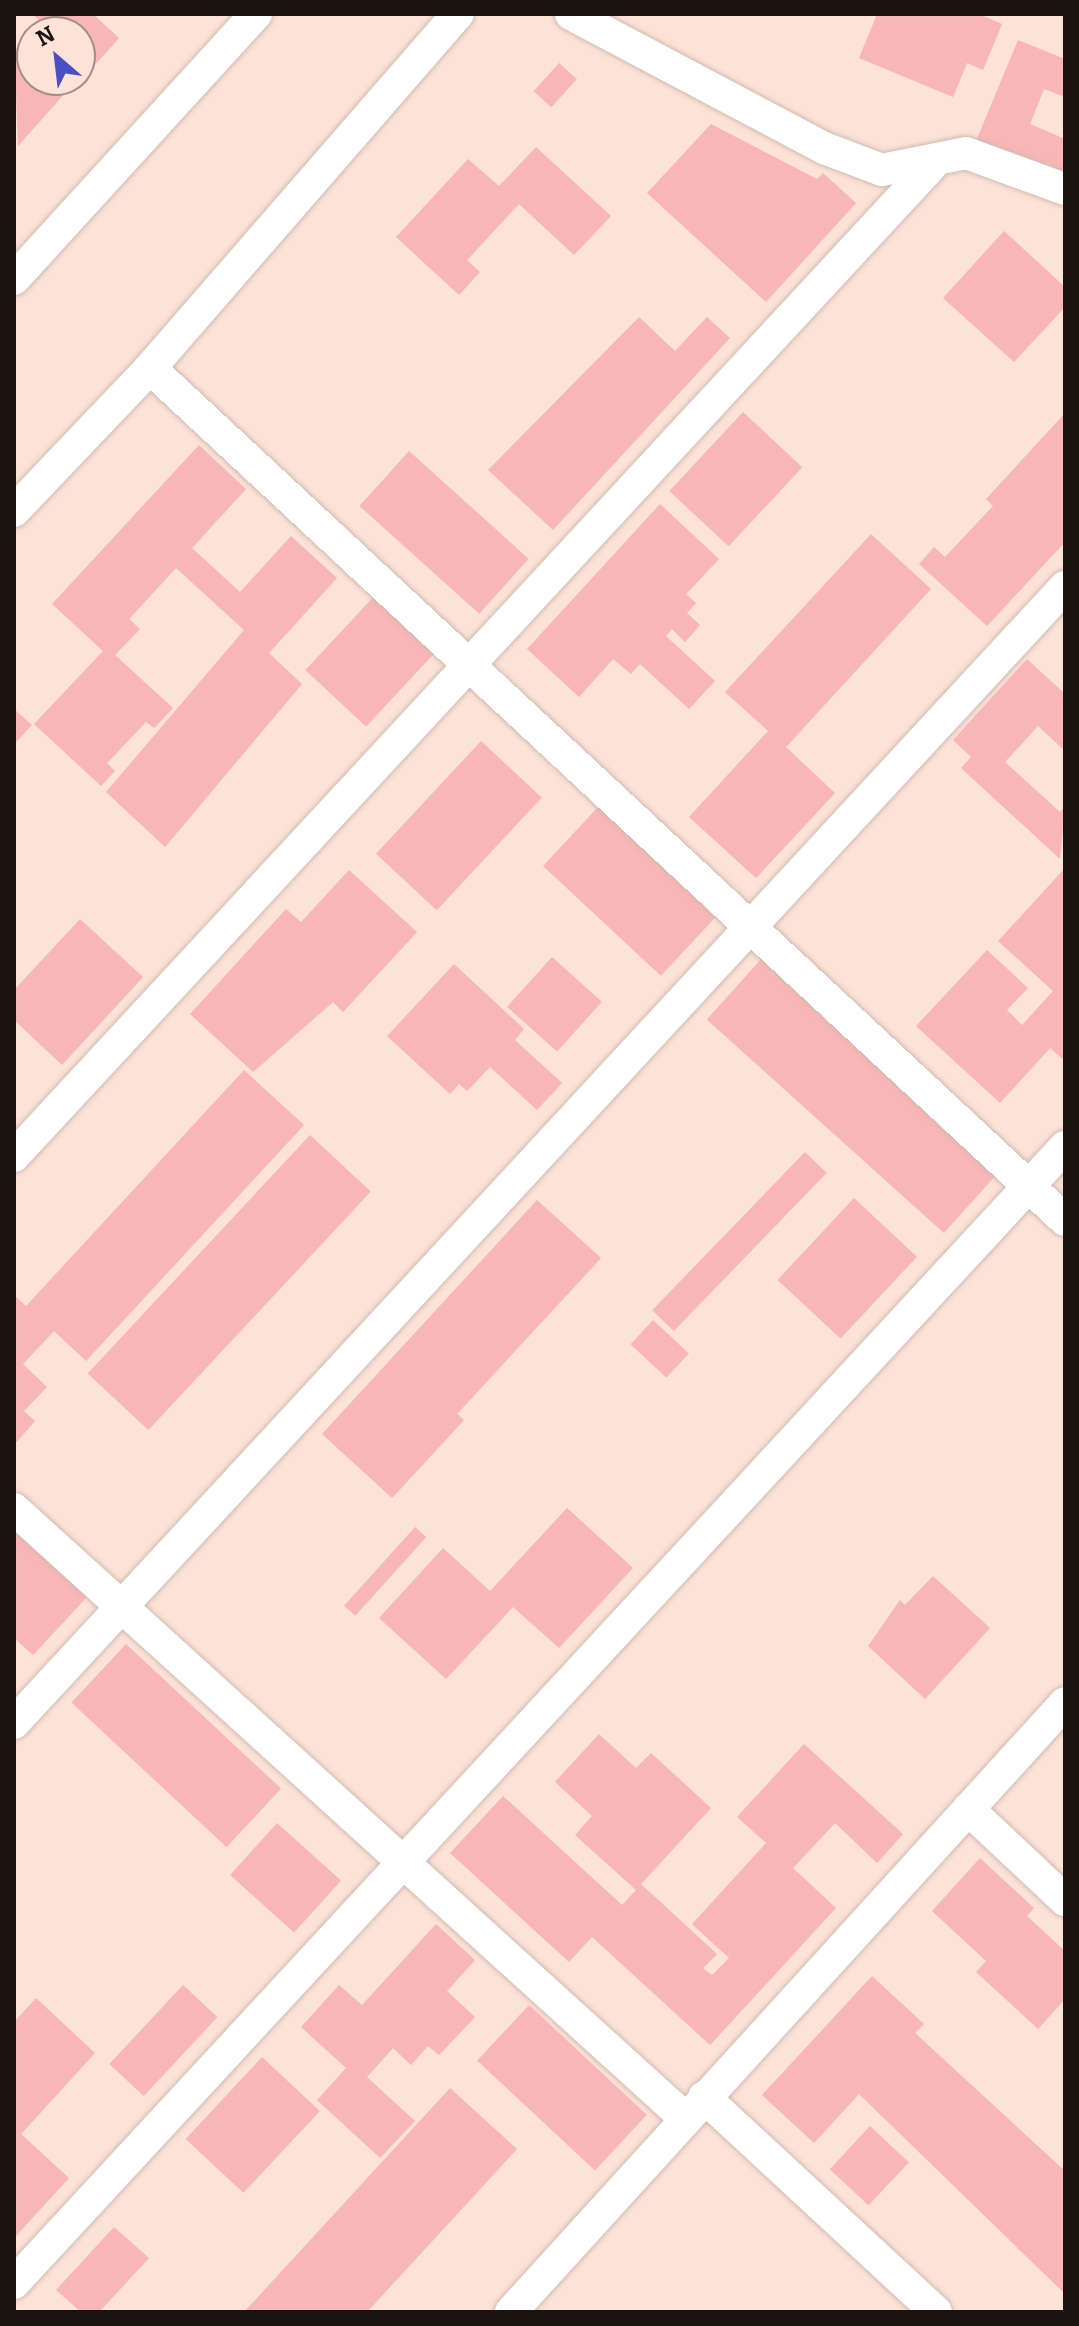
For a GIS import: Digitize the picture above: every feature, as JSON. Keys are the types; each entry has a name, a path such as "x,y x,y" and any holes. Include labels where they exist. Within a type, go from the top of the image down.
{"street":[{"path":"14,279 256,14"},
{"path":"14,511 150,368 458,14"},
{"path":"571,14 824,148 882,170 931,166 966,153 1065,189"},
{"path":"14,1156 931,166"},
{"path":"150,368 1065,1220"},
{"path":"14,1723 1065,587"},
{"path":"14,2283 1065,1147"},
{"path":"14,1509 403,1862 936,2312"},
{"path":"511,2312 1065,1703"},
{"path":"968,1809 1065,1900"}],"building":[{"path":"32,14 95,16 34,16"},
{"path":"877,14 979,14 1002,24 983,70 967,63 953,97 859,58"},
{"path":"96,17 119,38 96,64"},
{"path":"1018,40 1065,59 1065,97 1044,89 1030,124 1065,139 1065,178 976,141"},
{"path":"14,46 16,48 16,96"},
{"path":"559,63 577,79 551,107 534,91"},
{"path":"16,96 62,96 18,146"},
{"path":"711,124 817,179 823,173 856,203 766,302 647,193"},
{"path":"536,147 611,216 574,255 519,204 467,260 480,272 459,295 396,237 468,159 499,186"},
{"path":"1004,231 1065,287 1065,307 1014,362 943,298"},
{"path":"639,317 675,351 707,317 730,338 553,530 488,470"},
{"path":"743,412 802,467 729,546 669,491"},
{"path":"1065,413 1065,542 987,626 919,564 934,547 945,557 993,506 986,499"},
{"path":"199,445 246,489 192,548 240,592 291,536 337,578 269,653 302,684 165,847 106,792 244,630 176,568 129,619 140,629 115,655 173,708 154,728 146,722 107,763 115,771 101,786 34,724 103,651 52,604"},
{"path":"409,451 529,559 479,614 359,506"},
{"path":"660,504 719,559 686,594 696,603 687,613 700,625 685,642 672,629 666,636 715,681 689,709 640,664 631,674 613,659 579,697 527,649"},
{"path":"871,534 931,589 786,747 835,793 756,878 689,817 768,731 725,692"},
{"path":"379,591 440,648 366,727 305,670"},
{"path":"1027,659 1065,694 1065,751 1038,726 1005,762 1060,812 1065,807 1060,859 961,768 971,757 953,740"},
{"path":"14,709 32,725 14,744"},
{"path":"481,741 542,798 437,910 376,854"},
{"path":"599,806 717,916 661,976 543,866"},
{"path":"1065,868 1065,1061 1050,1048 1000,1103 916,1026 987,950 1028,988 1007,1010 1022,1025 1053,991 998,941"},
{"path":"349,870 417,932 343,1012 333,1002 253,1072 190,1014 286,909 301,922"},
{"path":"80,919 143,977 62,1065 14,1020 14,990"},
{"path":"552,957 602,1002 557,1052 507,1007"},
{"path":"763,957 1000,1170 944,1233 707,1019"},
{"path":"454,964 524,1029 515,1040 562,1083 537,1110 490,1067 467,1091 459,1084 450,1094 387,1036"},
{"path":"244,1070 304,1125 86,1361 54,1331 23,1364 47,1387 24,1411 35,1421 14,1445 14,1295 26,1306"},
{"path":"310,1135 371,1192 148,1430 88,1373"},
{"path":"805,1152 827,1173 674,1331 652,1310"},
{"path":"854,1198 917,1257 841,1339 778,1280"},
{"path":"537,1200 601,1258 457,1414 464,1420 392,1498 322,1434"},
{"path":"653,1320 689,1353 666,1378 630,1344"},
{"path":"567,1508 633,1568 559,1648 513,1607 446,1679 379,1618 443,1548 490,1591"},
{"path":"415,1527 426,1537 355,1616 344,1606"},
{"path":"14,1530 87,1597 33,1655 14,1638"},
{"path":"933,1576 990,1628 925,1699 868,1646 900,1600 905,1605"},
{"path":"126,1644 281,1789 226,1847 71,1703"},
{"path":"599,1734 636,1768 651,1753 711,1808 641,1884 717,1954 703,1968 712,1975 729,1958 692,1924 766,1843 737,1817 804,1744 903,1834 877,1863 835,1823 793,1868 836,1908 710,2045 592,1937 569,1962 450,1853 503,1796 622,1905 636,1890 575,1835 592,1816 555,1782"},
{"path":"277,1823 341,1881 294,1933 230,1875"},
{"path":"980,1858 1034,1908 1027,1916 1065,1951 1065,1999 1038,2029 976,1972 986,1961 932,1911"},
{"path":"436,1924 475,1960 447,1991 475,2017 439,2055 428,2046 411,2065 393,2048 367,2077 415,2121 380,2158 317,2100 346,2068 301,2027 339,1985 362,2005"},
{"path":"872,1976 924,2024 915,2033 1065,2171 1065,2294 859,2094 814,2143 762,2095"},
{"path":"183,1985 217,2017 144,2096 109,2064"},
{"path":"36,1998 95,2053 21,2134 69,2178 16,2236 14,2022"},
{"path":"529,2005 647,2115 595,2170 477,2061"},
{"path":"262,2057 320,2111 243,2193 186,2139"},
{"path":"450,2088 517,2149 367,2312 244,2312"},
{"path":"870,2126 909,2162 869,2205 830,2169"},
{"path":"114,2227 149,2258 99,2312 81,2312 56,2290"}]}
